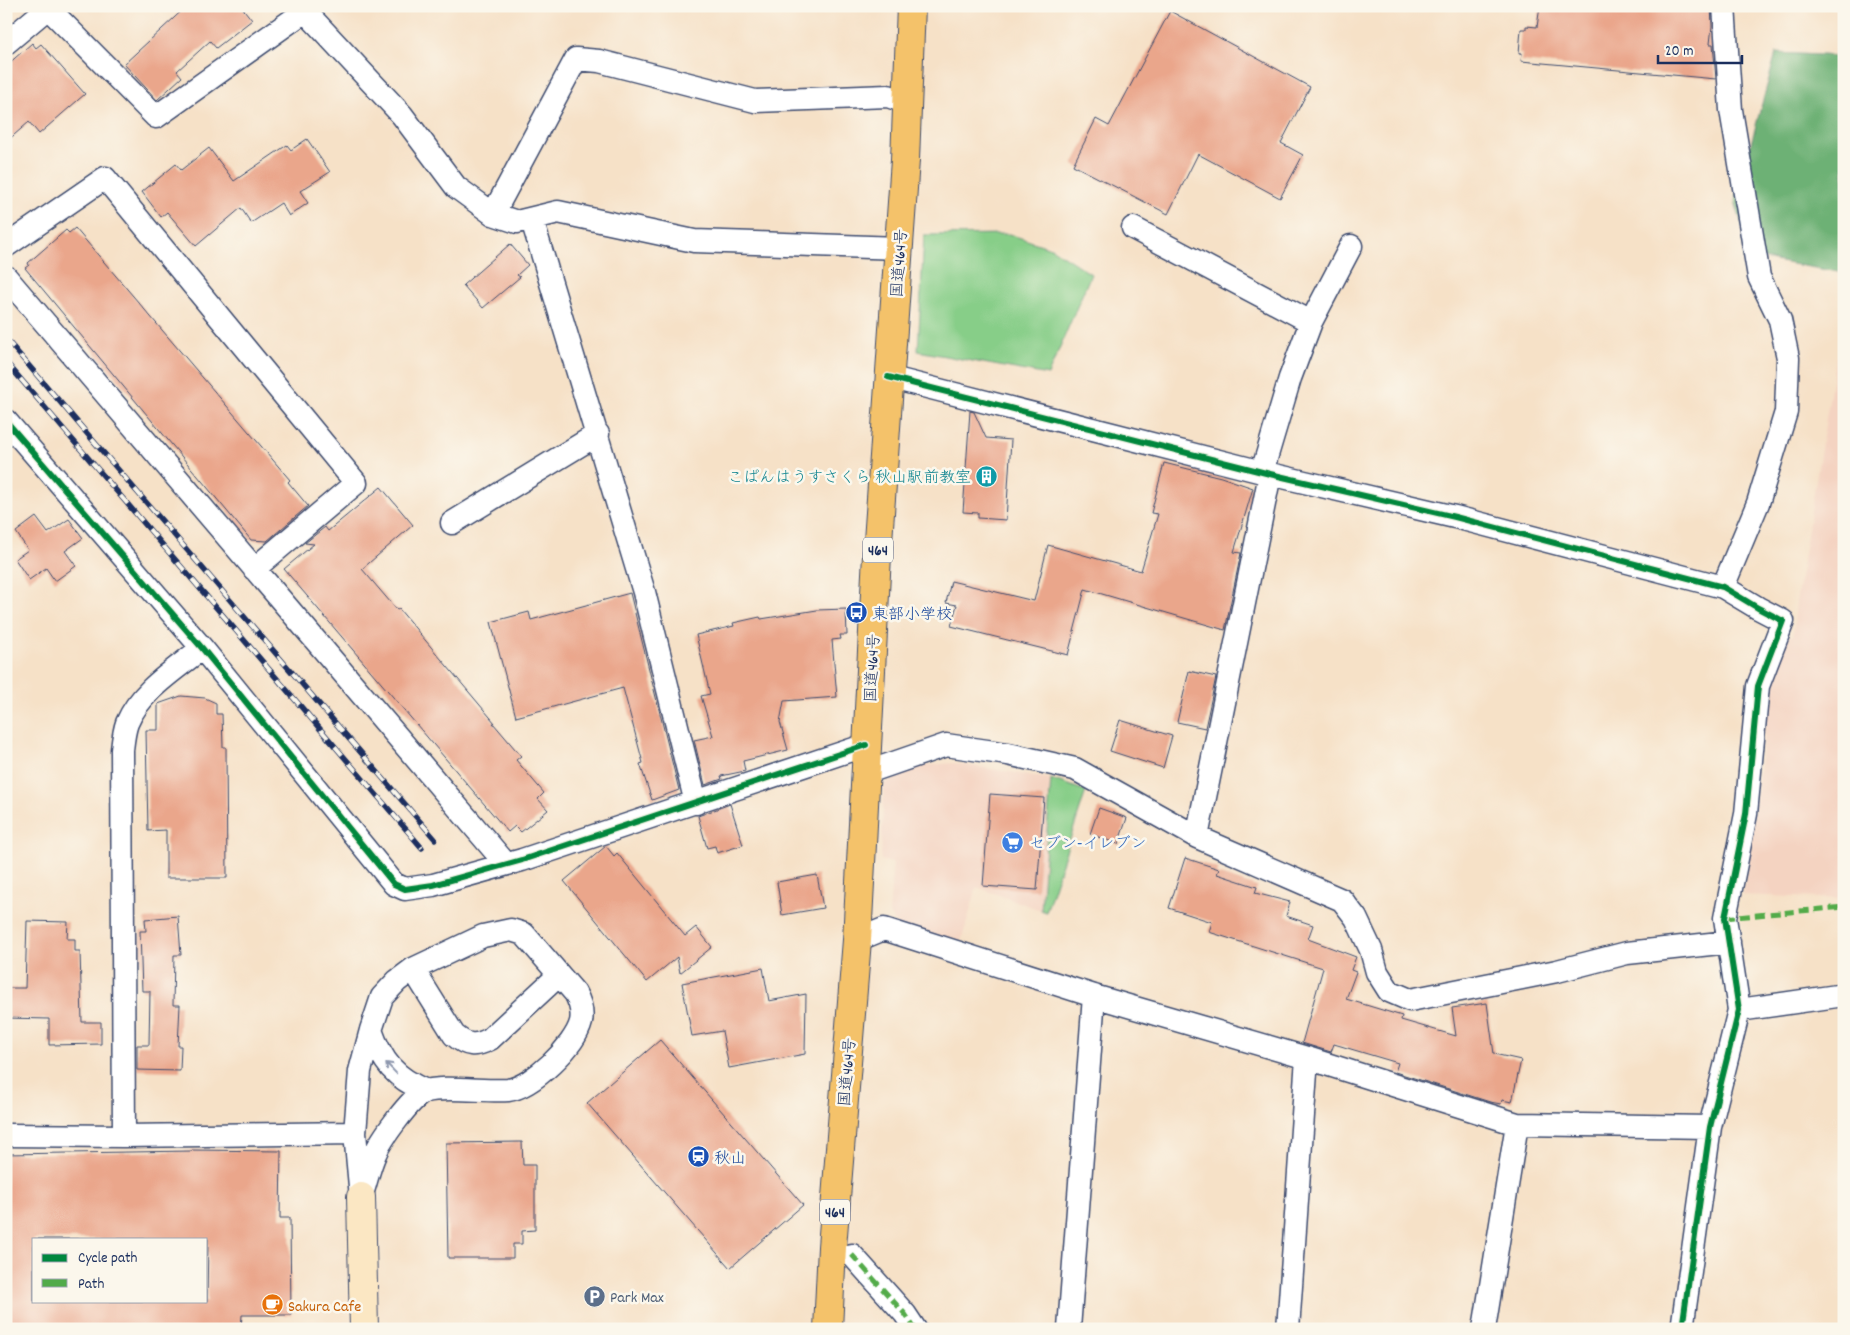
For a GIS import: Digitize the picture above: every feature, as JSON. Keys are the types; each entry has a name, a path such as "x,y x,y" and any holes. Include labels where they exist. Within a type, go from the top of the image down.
{"highway":[{"name":"国道464号","path":"828,1329 832,1247 856,940 888,377 899,248 908,103 911,6"}],"street":[{"path":"1723,587 1758,503 1786,412 1788,358 1780,320 1759,278 1731,110 1724,6"},
{"path":"6,42 49,7 156,117 308,9 402,115 456,187 493,214 517,222 532,220 558,212 694,241 899,248"},
{"path":"493,214 576,59 599,61 755,101 888,96 908,103"},
{"path":"6,246 105,178 356,483 254,569"},
{"path":"532,220 598,434 644,592 696,803"},
{"path":"1133,228 1311,322"},
{"path":"1197,837 1266,473 1290,378 1311,322 1350,246"},
{"path":"6,277 506,864"},
{"path":"888,377 1266,473 1455,517 1723,587 1783,622 1758,686 1746,814 1725,918 1738,1010 1710,1127 1682,1329"},
{"path":"6,421 202,648 394,884 405,890 433,885 506,864 696,803 866,745"},
{"path":"452,523 598,434"},
{"path":"124,1136 122,750 126,724 136,706 156,685 202,648"},
{"path":"865,773 946,745 1008,754 1075,769 1197,837 1342,900 1356,918 1371,950 1377,972 1389,991 1410,1000 1557,971 1627,953 1729,942"},
{"path":"364,1329 361,1197 355,1133 360,1071 370,1030 382,996 414,969 483,936 510,930 524,934 575,993 581,1005 581,1020 576,1035 570,1044 535,1077 523,1085 510,1089 426,1091 410,1084 385,1062 370,1030"},
{"path":"856,940 884,930 1094,996 1307,1058 1517,1124 1710,1127"},
{"path":"414,969 454,1034 462,1042 470,1046 481,1044 490,1039 559,974"},
{"path":"1738,1010 1844,995"},
{"path":"1069,1329 1094,996"},
{"path":"1288,1329 1307,1058"},
{"path":"361,1197 375,1153 407,1107 417,1096 426,1091"},
{"path":"1484,1329 1517,1124"},
{"path":"6,1135 124,1136 355,1133"},
{"path":"852,1256 905,1314 916,1329"}],"shaded area":[{"path":"1836,357 1844,358 1844,899 1743,895 1777,635 1793,636 1796,603"},
{"path":"954,763 1051,779 1086,791 1046,912 977,887 959,949 900,929 889,914 893,863 881,860 884,784 915,766"}],"green space":[{"path":"1776,53 1844,56 1844,273 1751,257 1735,201"},
{"path":"1009,234 1051,248 1091,274 1048,375 918,351 924,235"},
{"path":"1051,779 1086,791 1046,912 1041,910"}],"building":[{"path":"187,6 241,6 252,20 216,48 210,41 177,71 182,77 157,100 124,64"},
{"path":"1540,6 1711,6 1712,26 1710,44 1713,44 1716,79 1521,61 1522,53 1519,53 1521,29 1526,29 1526,26 1537,27"},
{"path":"1170,11 1310,87 1281,143 1303,155 1280,198 1198,154 1168,214 1073,165 1096,119 1109,126"},
{"path":"32,43 36,48 41,44 85,94 39,134 29,122 6,142 6,66"},
{"path":"307,139 330,172 300,191 308,203 289,216 281,203 251,223 241,208 196,246 167,212 161,217 142,192 176,164 181,170 209,148 234,181 287,145 291,150"},
{"path":"75,228 290,480 288,482 308,506 267,541 251,540 25,268 29,265 28,263 66,230 69,233"},
{"path":"510,244 528,265 517,275 520,277 483,308 463,285"},
{"name":"こぱんはうすさくら 秋山駅前教室","path":"970,411 974,412 986,438 1011,440 1006,520 978,518 978,513 963,512"},
{"path":"1164,463 1221,477 1253,488 1234,552 1241,553 1225,630 1085,589 1068,655 951,626 957,605 946,603 951,581 1034,601 1048,545 1141,571 1158,514 1151,513"},
{"path":"381,487 413,525 362,569 397,610 399,609 495,723 493,723 521,756 516,760 544,793 538,799 548,810 521,832 515,826 508,832 284,569 314,544 305,543 325,527 328,531"},
{"path":"36,517 48,533 69,519 83,538 65,551 76,566 55,581 46,568 29,580 15,559 28,550 16,532"},
{"path":"630,593 679,790 652,800 640,764 643,763 623,688 516,717 491,622 529,612 531,620"},
{"path":"846,609 847,635 840,635 841,639 832,640 837,697 784,701 780,722 788,750 743,761 745,771 721,776 722,779 705,785 694,740 713,736 701,696 710,694 696,635 734,626 733,623 760,617 761,619 817,610"},
{"path":"1189,671 1216,677 1205,728 1177,722"},
{"path":"181,696 205,698 216,703 216,714 222,714 223,747 226,747 227,878 166,878 166,830 148,831 146,730 158,730 158,704"},
{"path":"1120,720 1172,736 1163,768 1110,751"},
{"name":"セブン-イレブン","path":"990,794 1044,798 1037,890 983,886"},
{"path":"730,804 743,845 717,853 715,846 707,848 698,816"},
{"path":"1099,808 1127,818 1118,844 1090,834"},
{"path":"606,846 614,856 617,853 685,936 696,927 712,947 680,973 677,957 647,982 564,881"},
{"path":"1185,858 1219,869 1217,874 1257,887 1255,893 1290,902 1286,916 1313,925 1308,939 1356,957 1351,970 1356,972 1346,999 1402,1016 1401,1020 1456,1036 1452,1008 1487,1003 1494,1054 1521,1060 1512,1102 1502,1100 1501,1104 1490,1102 1395,1072 1398,1063 1334,1044 1331,1052 1302,1043 1323,968 1209,932 1212,922 1169,908"},
{"path":"817,875 823,908 782,915 777,882"},
{"path":"178,916 181,955 174,955 173,1005 180,1005 178,1046 181,1046 180,1071 137,1070 137,1045 149,1045 150,991 142,991 140,931 146,931 145,919"},
{"path":"27,921 68,922 67,939 75,939 75,951 80,951 82,1022 101,1022 101,1044 49,1045 49,1019 6,1018 6,988 25,988"},
{"path":"763,968 769,1001 806,994 805,1054 729,1068 722,1031 692,1036 682,983"},
{"path":"660,1040 803,1205 730,1268 587,1103"},
{"path":"522,1142 523,1165 535,1165 535,1230 522,1231 522,1244 513,1244 513,1258 448,1258 446,1143"},
{"path":"192,1150 281,1151 280,1218 290,1218 291,1315 242,1315 241,1329 6,1329 6,1154"}],"railway":[{"path":"6,339 435,839"},
{"path":"6,362 422,848"}],"marked path":[{"path":"1725,918 1844,907"},
{"path":"852,1255 905,1314 915,1329"}],"cycle path":[{"path":"888,377 1270,474 1455,517 1723,587 1783,621 1758,686 1746,814 1725,918 1739,1010 1710,1127 1682,1329"},
{"path":"6,421 202,648 394,884 405,889 433,885 522,860 866,745"}],"place":[{"name":"こぱんはうすさくら 秋山駅前教室","path":"987,476"},
{"name":"東部小学校","path":"856,613"},
{"name":"セブン-イレブン","path":"1013,842"},
{"name":"秋山","path":"698,1157"},
{"name":"Park Max","path":"594,1296"},
{"name":"Sakura Cafe","path":"272,1305"}]}
